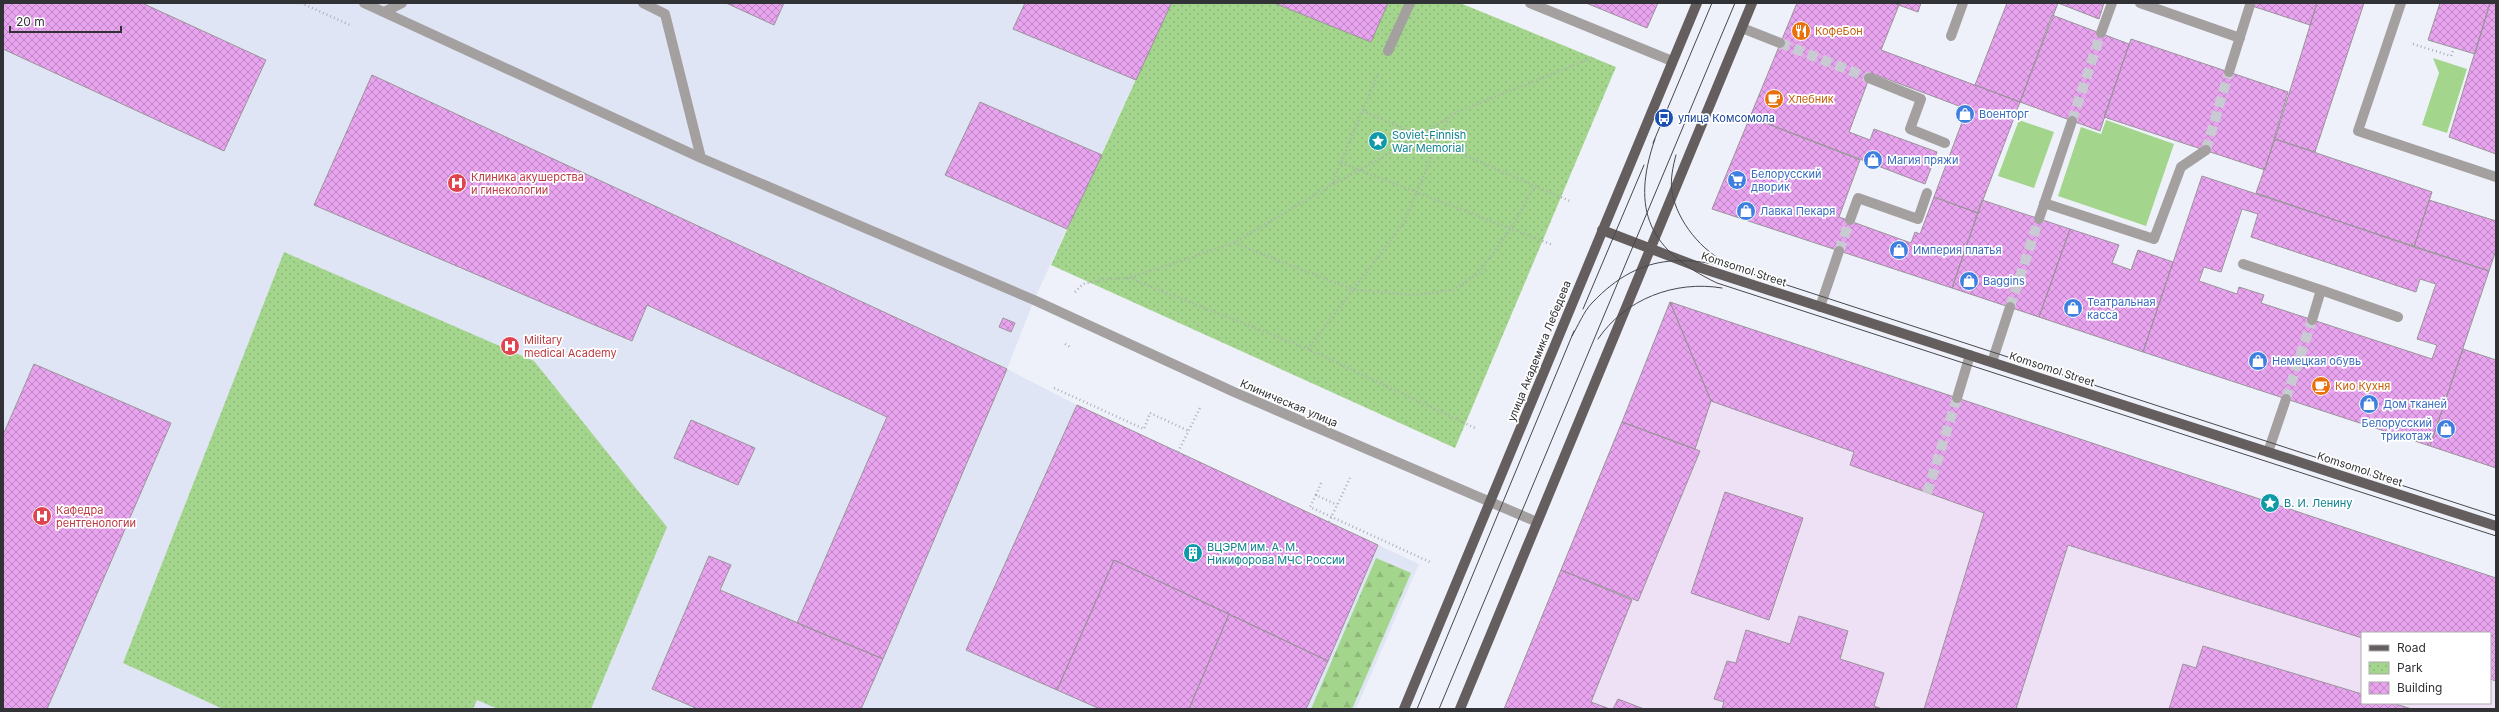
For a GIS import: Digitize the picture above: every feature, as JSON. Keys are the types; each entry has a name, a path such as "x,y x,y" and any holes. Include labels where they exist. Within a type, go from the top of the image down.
{"main road":[{"name":"улица Академика Лебедева","path":"1404,709 1697,3"},
{"path":"1460,709 1752,3"},
{"name":"Komsomol Street","path":"1602,230 1650,249 1820,307 2496,526"}],"street":[{"name":"Клиническая улица","path":"364,3 701,158 1034,300 1058,313 1234,392 1537,522"},
{"path":"384,12 402,3"},
{"path":"643,3 665,14 701,158"},
{"path":"1388,51 1410,3"},
{"path":"1530,3 1672,61"},
{"path":"1951,36 1963,3"},
{"path":"2101,33 2112,3"},
{"path":"2140,3 2240,38"},
{"path":"2401,3 2358,131 2496,177"},
{"path":"2229,72 2250,5"},
{"path":"1742,28 1780,43"},
{"path":"1869,78 1921,99 1910,129 1946,143"},
{"path":"2039,219 2072,121"},
{"path":"2044,203 2154,239 2181,167 2206,150"},
{"path":"1850,220 1858,198 1918,219 1927,194"},
{"path":"1820,307 1839,251"},
{"path":"2243,264 2398,317"},
{"path":"2312,320 2321,290"},
{"path":"1992,362 2010,307"},
{"path":"1957,398 1970,356"},
{"path":"2268,452 2286,399"}],"path":[{"path":"2390,37 2451,56 2454,48"},
{"path":"1058,313 1083,284 1107,279 1128,278 1233,243 1457,112 1580,61 1635,46"},
{"path":"1332,185 1388,51"},
{"path":"1363,111 1570,201"},
{"path":"1308,349 1403,224 1449,117"},
{"path":"1341,163 1417,191 1553,245"},
{"path":"1233,243 1354,290 1415,295 1453,290 1479,273 1511,228 1535,186"},
{"path":"1128,278 1308,349 1477,429"},
{"path":"1054,388 1144,429 1150,413 1188,431"},
{"path":"1178,452 1200,408"},
{"path":"1329,522 1350,478"},
{"path":"1321,483 1310,507 1430,562"},
{"path":"1316,495 1337,505"}],"shaded area":[{"name":"Military medical Academy","path":"3,3 1171,3 1034,300 1007,369 1077,405 1419,564 1356,709 3,709"},
{"path":"1670,302 2496,578 2496,709 1504,709"}],"green space":[{"path":"1171,3 1274,3 1371,42 1388,3 1460,3 1616,67 1455,448 1051,265"},
{"path":"2433,58 2467,69 2447,133 2422,125 2439,73"},
{"path":"2019,120 2054,132 2034,188 1998,176"},
{"path":"2106,120 2174,144 2146,226 2058,196 2081,127 2101,134"},
{"path":"284,252 534,361 667,527 591,709 498,709 477,700 473,709 223,709 123,663"},
{"path":"1376,558 1411,573 1352,709 1311,709"}],"building":[{"path":"3,3 142,3 266,60 224,151 3,49"},
{"path":"726,3 784,3 774,25"},
{"path":"1025,3 1171,4 1136,80 1013,29"},
{"path":"1274,3 1388,3 1371,42"},
{"path":"1586,3 1658,3 1647,28"},
{"path":"1797,3 1893,3 1899,5 1881,50 2020,102 1978,213 1934,197 1967,109 1871,73 1849,132 1870,140 1874,129 1937,152 1925,184 1750,117"},
{"path":"1893,3 1921,3 1918,12"},
{"path":"2007,3 2058,3 2020,102 1975,85"},
{"path":"2058,3 2104,3 2099,19"},
{"path":"2243,3 2317,3 2310,25"},
{"path":"2317,3 2364,3 2315,152 2275,139"},
{"path":"2440,3 2490,3 2475,54 2428,40"},
{"path":"2490,3 2496,3 2496,154 2449,137"},
{"path":"2052,15 2129,44 2100,131 2020,102"},
{"path":"2131,39 2288,92 2265,170 2104,117"},
{"path":"372,75 1007,369 883,659 797,623 887,417 647,305 632,341 314,205"},
{"path":"980,102 1102,155 1067,229 945,175"},
{"path":"1750,117 1860,160 1839,217 1911,243 1915,232 1920,234 1934,197 1978,213 1952,288 1712,209"},
{"path":"2275,139 2432,192 2414,247 2256,193"},
{"path":"2202,176 2489,271 2430,446 2143,352","holes":["2242,209 2258,214 2251,237 2416,292 2420,279 2436,284 2417,339 2437,345 2432,359 2261,303 2264,295 2239,287 2237,294 2199,281 2204,267 2221,272"]},
{"path":"1982,200 2070,229 2039,317 1952,288"},
{"path":"2429,200 2496,221 2496,250 2489,271 2414,247"},
{"path":"2070,229 2119,245 2112,263 2131,270 2138,250 2173,262 2143,352 2039,317"},
{"path":"1670,302 2496,578 2496,681 2491,679 2491,632 2361,632 2361,638 2068,545 2016,709 1924,709 1984,513 1850,465 1854,452 1711,401"},
{"path":"1670,302 1711,401 1695,449 1622,422"},
{"path":"1003,318 1015,323 1011,332 999,327"},
{"path":"2463,349 2496,360 2496,468 2430,446"},
{"path":"34,364 171,423 47,709 3,709 3,435"},
{"name":"ВЦЭРМ им. А. М. Никифорова МЧС России","path":"1077,405 1378,545 1328,661 1114,560 1057,690 966,650"},
{"path":"691,420 755,448 738,485 674,458"},
{"path":"1622,422 1700,451 1638,601 1561,570"},
{"path":"1725,492 1803,518 1769,620 1691,593"},
{"path":"709,556 731,565 720,590 883,659 861,709 698,709 652,689"},
{"path":"1114,560 1229,614 1189,709 1100,709 1057,690"},
{"path":"1561,570 1632,600 1591,702 1610,709 1504,709"},
{"path":"1229,614 1328,661 1306,709 1189,709"},
{"path":"1799,616 1848,631 1840,659 1884,673 1874,706 1882,709 1722,709 1724,702 1714,699 1727,661 1736,663 1746,630 1790,644"},
{"path":"2203,646 2361,694 2361,704 2395,704 2412,709 2169,709 2183,664 2196,668"},
{"path":"1618,699 1644,709 1613,709"}],"tunnel":[{"path":"2072,121 2101,33"},
{"path":"1780,43 1869,78"},
{"path":"2206,150 2229,72"},
{"path":"2010,307 2039,219"},
{"path":"1839,251 1850,220"},
{"path":"2286,399 2312,320"},
{"path":"1927,493 1957,398"}],"tram line":[{"path":"1653,143 1712,3"},
{"path":"1439,709 1735,3"},
{"path":"1655,139 1648,165 1645,187 1646,208 1652,226 1661,242 1676,257 1694,271 1717,283 2496,536"},
{"path":"1676,155 1671,187 1679,214 1700,244 1719,259 1729,264"},
{"path":"1583,309 1644,165"},
{"path":"1572,336 1589,306 1611,285 1630,273 1649,265 1669,261 1710,263 1756,275 2496,516"},
{"path":"1598,339 1609,325 1622,313 1637,303 1652,296 1669,290 1687,287 1704,286 1722,288"},
{"path":"1417,709 1574,331"}],"place":[{"name":"КофеБон","path":"1801,31"},
{"name":"Хлебник","path":"1774,99"},
{"name":"Военторг","path":"1965,114"},
{"name":"улица Комсомола","path":"1664,118"},
{"name":"Soviet-Finnish War Memorial","path":"1378,141"},
{"name":"Магия пряжи","path":"1873,160"},
{"name":"Белорусский дворик","path":"1737,180"},
{"name":"Клиника акушерства и гинекологии","path":"457,183"},
{"name":"Лавка Пекаря","path":"1746,211"},
{"name":"Империя платья","path":"1899,250"},
{"name":"Baggins","path":"1969,281"},
{"name":"Театральная касса","path":"2073,308"},
{"name":"Military medical Academy","path":"510,346"},
{"name":"Немецкая обувь","path":"2258,361"},
{"name":"Кио Кухня","path":"2321,386"},
{"name":"Дом тканей","path":"2369,404"},
{"name":"Белорусский трикотаж","path":"2446,429"},
{"name":"В. И. Ленину","path":"2270,503"},
{"name":"Кафедра рентгенологии","path":"42,516"},
{"name":"ВЦЭРМ им. А. М. Никифорова МЧС России","path":"1193,553"}]}
